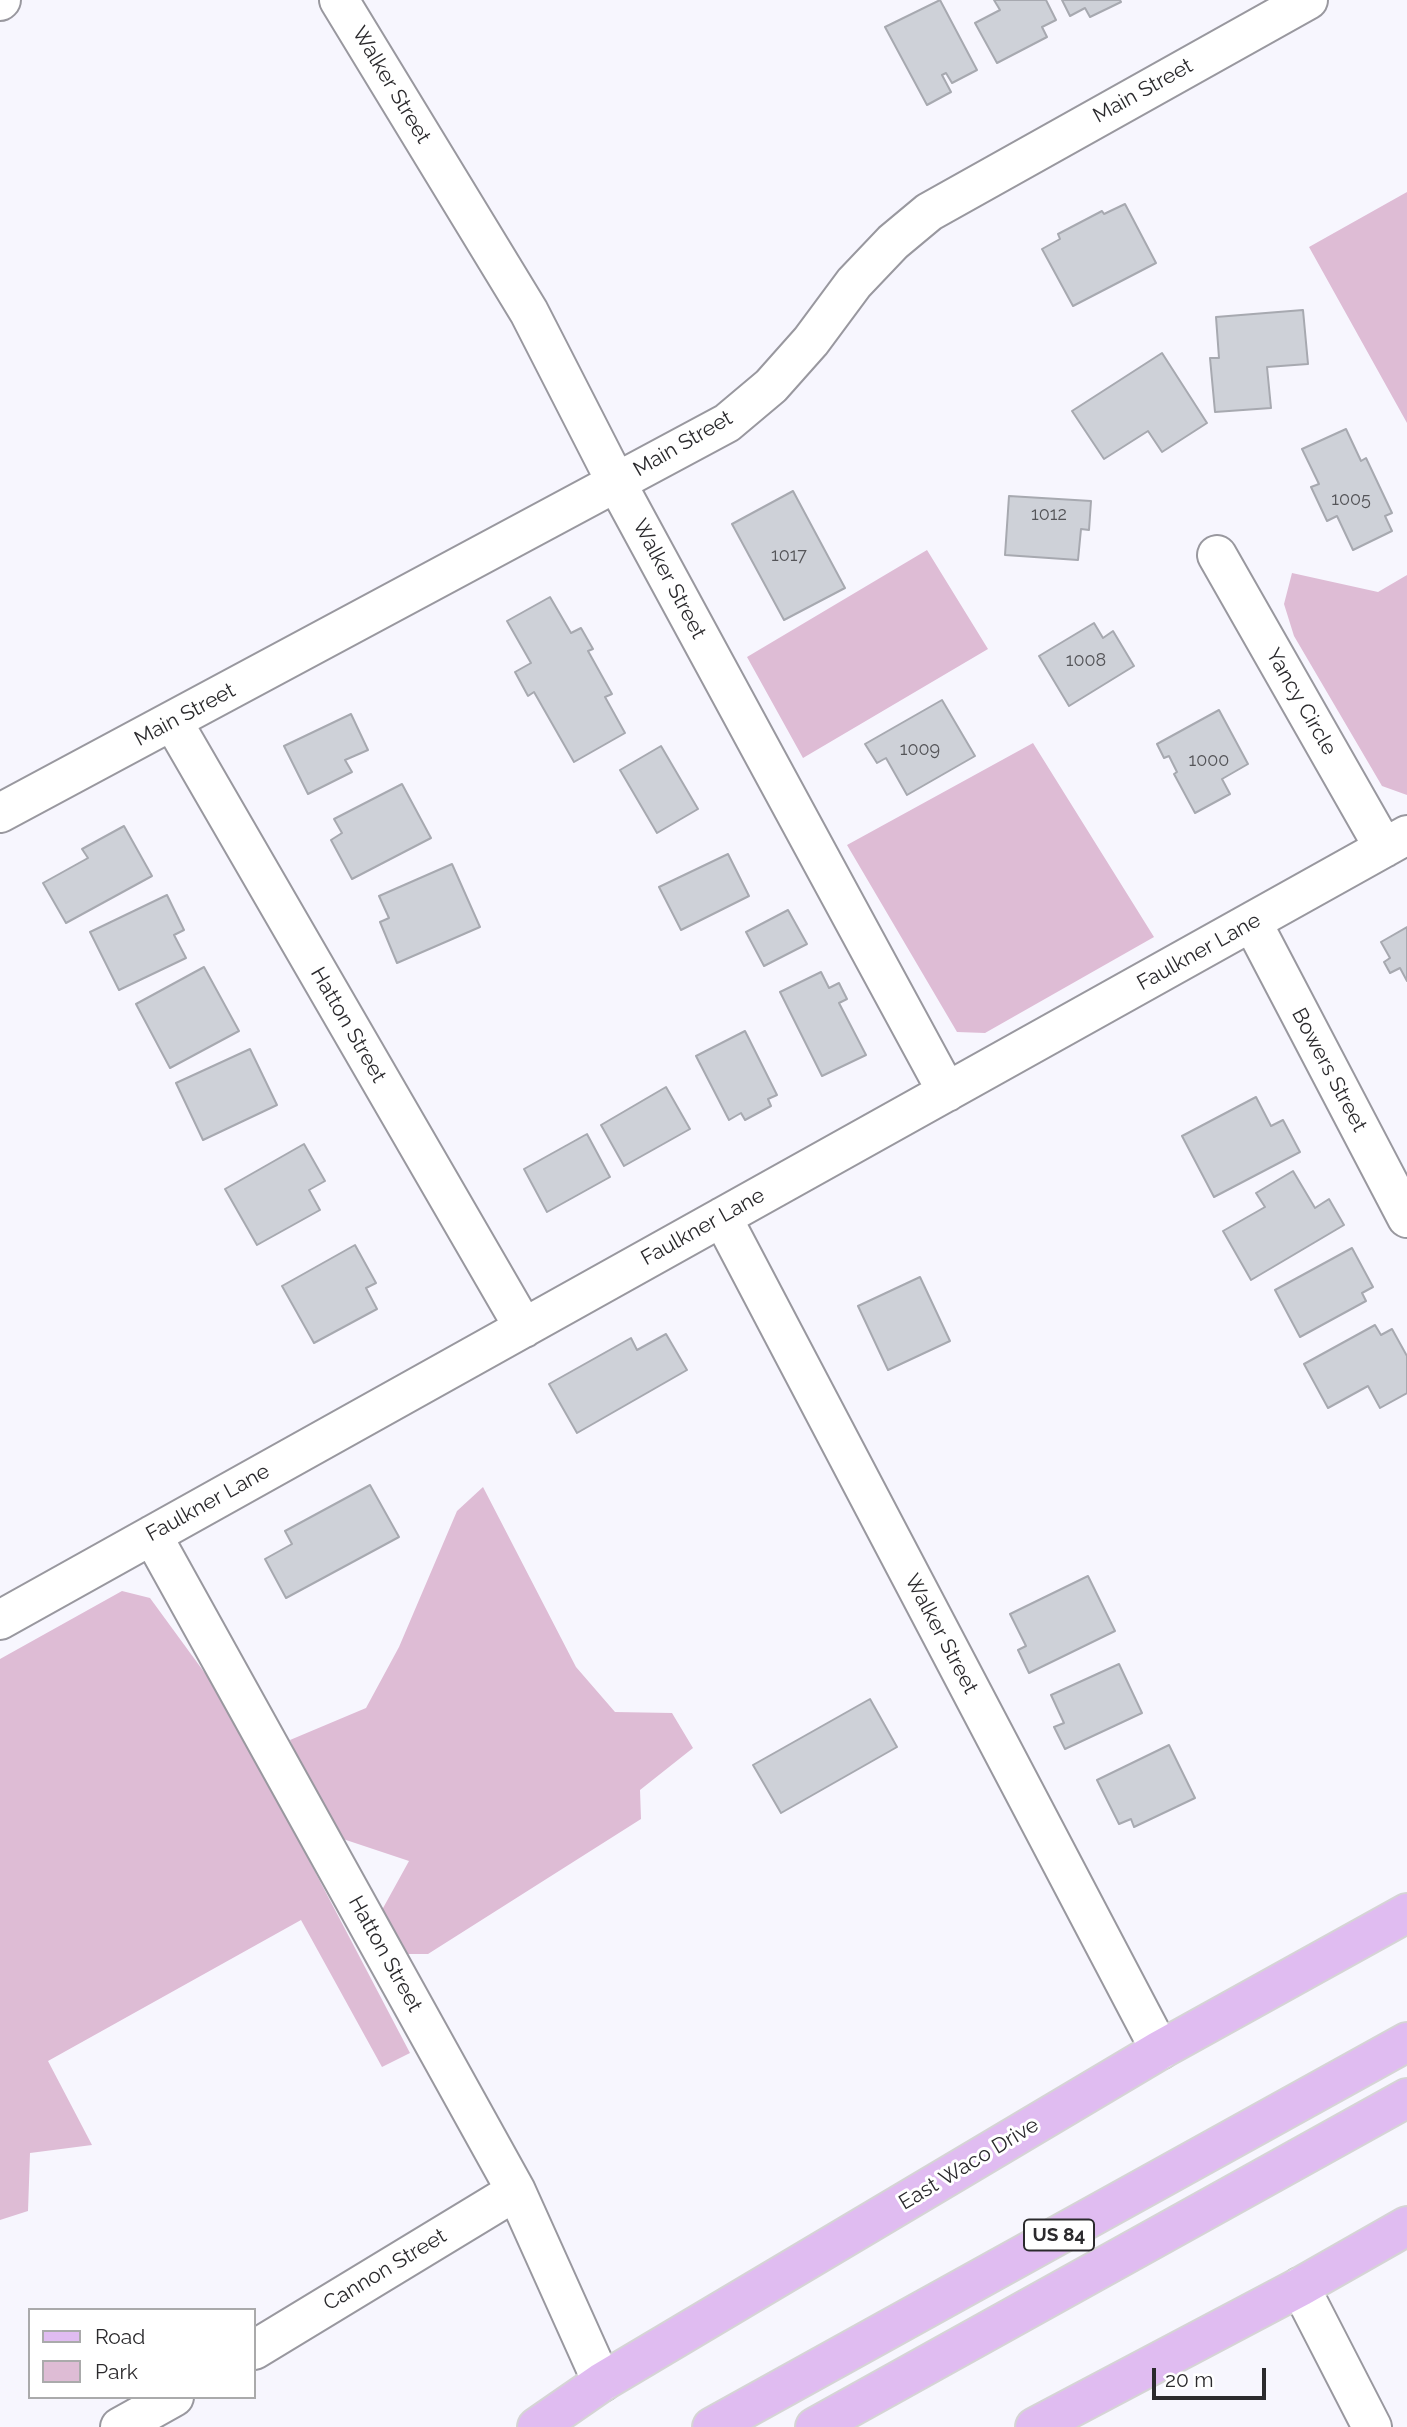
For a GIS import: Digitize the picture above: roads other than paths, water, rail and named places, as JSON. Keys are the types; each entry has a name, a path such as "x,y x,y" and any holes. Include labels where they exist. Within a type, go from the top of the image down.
{"main road":[{"name":"East Waco Drive","path":"537,2427 602,2382 1160,2050 1407,1913"},
{"name":"US 84","path":"712,2427 1407,2042"},
{"name":"US 84","path":"815,2427 1407,2098"},
{"path":"1035,2427 1300,2287 1407,2226"}],"street":[{"name":"Walker Street","path":"339,0 529,312 617,482 947,1092"},
{"name":"Main Street","path":"0,813 727,423 771,386 811,341 854,283 892,242 929,212 1308,0"},
{"name":"Yancy Circle","path":"1217,555 1396,842"},
{"name":"Hatton Street","path":"173,722 524,1328"},
{"name":"Faulkner Lane","path":"0,1620 1396,842"},
{"name":"Bowers Street","path":"1252,922 1407,1218"},
{"name":"Walker Street","path":"722,1217 1160,2050"},
{"name":"Hatton Street","path":"152,1535 516,2190 602,2382"},
{"name":"Cannon Street","path":"256,2349 516,2190"},
{"path":"1300,2287 1372,2427"},
{"path":"120,2427 170,2399"}]}
